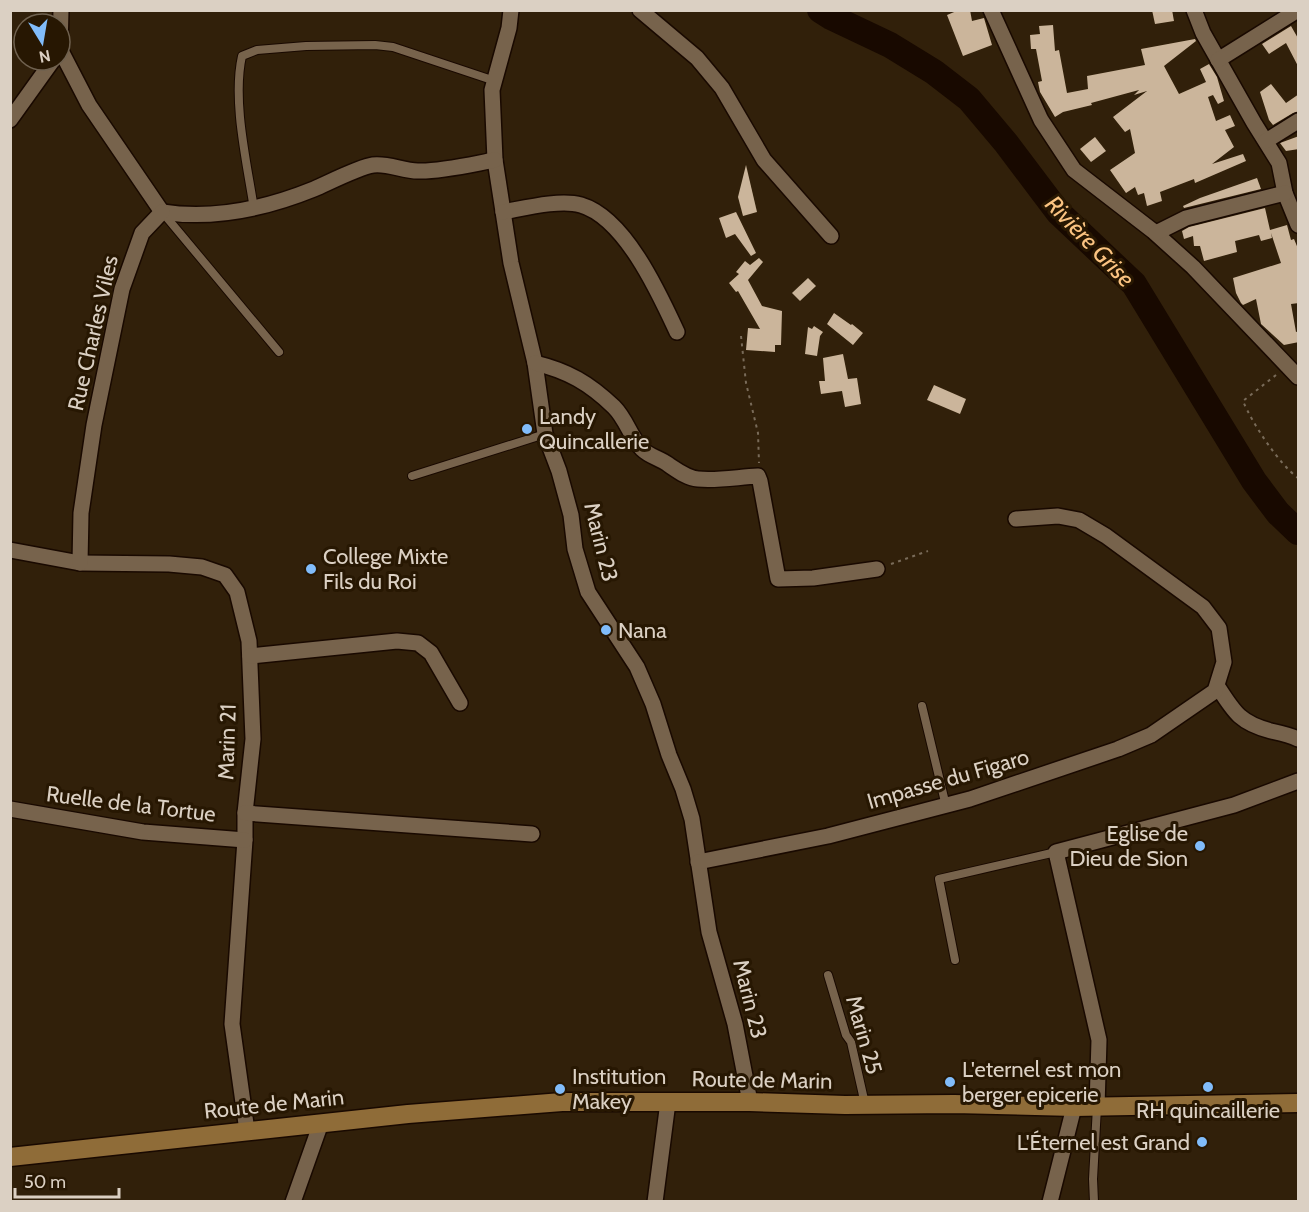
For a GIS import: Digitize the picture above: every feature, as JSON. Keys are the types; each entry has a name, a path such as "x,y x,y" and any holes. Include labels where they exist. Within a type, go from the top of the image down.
{"main road":[{"name":"Route de Marin","path":"10,1157 321,1123 562,1102 750,1102 1074,1107 1299,1103"}],"street":[{"name":"Marin 23","path":"511,10 509,28 492,90 495,160 511,263 535,363 545,434 571,515 575,549 588,592 637,667 653,704 669,755 683,789 692,819 709,932 735,1024 750,1102"},
{"path":"640,10 697,58 722,88 764,160 831,236"},
{"path":"991,10 1041,120 1074,170 1156,233 1193,267 1293,371"},
{"path":"1194,10 1203,33 1279,163 1285,193 1299,225"},
{"path":"1218,60 1298,10"},
{"path":"10,120 44,72"},
{"path":"72,72 89,105 162,212 177,214 254,209 290,198 373,165 417,171 495,160"},
{"path":"1266,141 1299,121"},
{"path":"1156,233 1186,218 1285,193"},
{"path":"503,212 550,204 581,205 608,220 633,248 676,332"},
{"name":"Rue Charles Viles","path":"80,563 81,513 94,425 122,289 142,233 162,212"},
{"path":"535,363 560,369 590,386 626,421 640,448 681,473 696,479 758,476 778,579 813,578 877,569"},
{"path":"1016,519 1058,516 1079,520 1106,536 1203,607 1219,628 1224,662 1218,687 1235,713 1242,720 1256,727 1299,739"},
{"name":"Marin 21","path":"10,550 80,563 169,564 202,567 225,575 237,592 249,641 253,739 232,1024 247,1131"},
{"path":"249,656 397,640 418,643 431,653 460,703"},
{"name":"Impasse du Figaro","path":"698,862 828,836 946,806 1118,749 1151,735 1218,687"},
{"path":"1097,1107 1099,1040 1056,852 1234,805 1299,781"},
{"name":"Ruelle de la Tortue","path":"10,809 143,832 245,840"},
{"path":"246,813 532,834"},
{"path":"655,1202 668,1102"},
{"path":"1050,1202 1074,1107"},
{"path":"293,1202 321,1123"}],"lane":[{"path":"254,209 239,108 238,73 242,56 257,50 306,46 393,47 495,81"},
{"path":"162,212 279,352"},
{"path":"412,476 545,434"},
{"path":"922,705 946,806"},
{"path":"955,960 939,879 1056,852"},
{"name":"Marin 25","path":"828,975 846,1035 851,1042 865,1105"},
{"path":"1094,1202 1097,1107"}],"path":[{"path":"741,336 746,382 758,433 758,476"},
{"path":"1293,371 1243,401 1249,415 1288,471 1299,478"},
{"path":"877,569 928,551"}],"building":[{"path":"959,10 970,10 972,21 984,18 992,45 963,56 947,15"},
{"path":"1152,10 1172,10 1174,21 1155,24"},
{"path":"1053,25 1055,51 1059,50 1067,93 1088,89 1087,76 1145,65 1141,49 1195,39 1196,41 1164,66 1179,94 1206,82 1200,69 1209,64 1217,77 1224,101 1218,104 1213,95 1208,97 1216,121 1230,115 1235,126 1225,130 1234,147 1212,164 1243,154 1246,161 1195,183 1194,179 1160,192 1162,201 1147,206 1144,193 1138,195 1135,187 1126,193 1110,170 1135,153 1130,129 1125,132 1113,117 1147,91 1134,95 1139,90 1091,103 1092,105 1063,112 1055,117 1040,92 1038,82 1042,81 1036,49 1031,49 1030,35 1040,34 1039,26"},
{"path":"1291,26 1299,40 1299,68 1286,43 1269,54 1262,44"},
{"path":"1271,84 1286,103 1299,94 1299,111 1273,125 1269,120 1260,92"},
{"path":"1299,136 1299,149 1286,151 1280,143"},
{"path":"1095,137 1106,151 1091,162 1080,149"},
{"path":"746,165 757,212 743,216 738,197"},
{"path":"1257,178 1261,189 1184,208 1183,206 1200,198"},
{"path":"1265,208 1270,230 1287,225 1291,240 1294,239 1299,251 1299,303 1291,304 1296,332 1299,331 1299,342 1284,345 1261,324 1256,299 1243,305 1241,303 1233,278 1281,263 1271,233 1272,238 1261,241 1259,235 1235,241 1237,252 1204,261 1200,246 1194,246 1193,236 1184,239 1182,231 1189,227"},
{"path":"736,212 756,253 751,256 735,234 726,238 719,218"},
{"path":"759,258 763,262 748,280 762,306 782,311 781,345 775,345 775,352 746,350 748,328 760,329 738,291 736,292 729,283 739,274 736,272 745,261 750,265"},
{"path":"808,278 816,286 800,301 792,293"},
{"path":"834,313 863,333 853,345 827,324"},
{"path":"814,326 823,332 820,336 817,356 805,354 808,327 812,329"},
{"path":"843,354 848,379 857,378 861,404 845,407 842,391 821,394 819,381 825,381 823,358"},
{"path":"934,385 966,399 960,414 927,400"}],"waterway":[{"name":"Rivière Grise","path":"820,10 890,45 934,72 969,99 1006,143 1058,212 1134,284 1254,481 1278,513 1298,532"}],"place":[{"name":"Landy Quincallerie","path":"527,429"},
{"name":"College Mixte Fils du Roi","path":"311,569"},
{"name":"Nana","path":"606,630"},
{"name":"Eglise de Dieu de Sion","path":"1200,846"},
{"name":"L'eternel est mon berger epicerie","path":"950,1082"},
{"name":"RH quincaillerie","path":"1208,1087"},
{"name":"Institution Makey","path":"560,1089"},
{"name":"L'Éternel est Grand","path":"1202,1142"}]}
